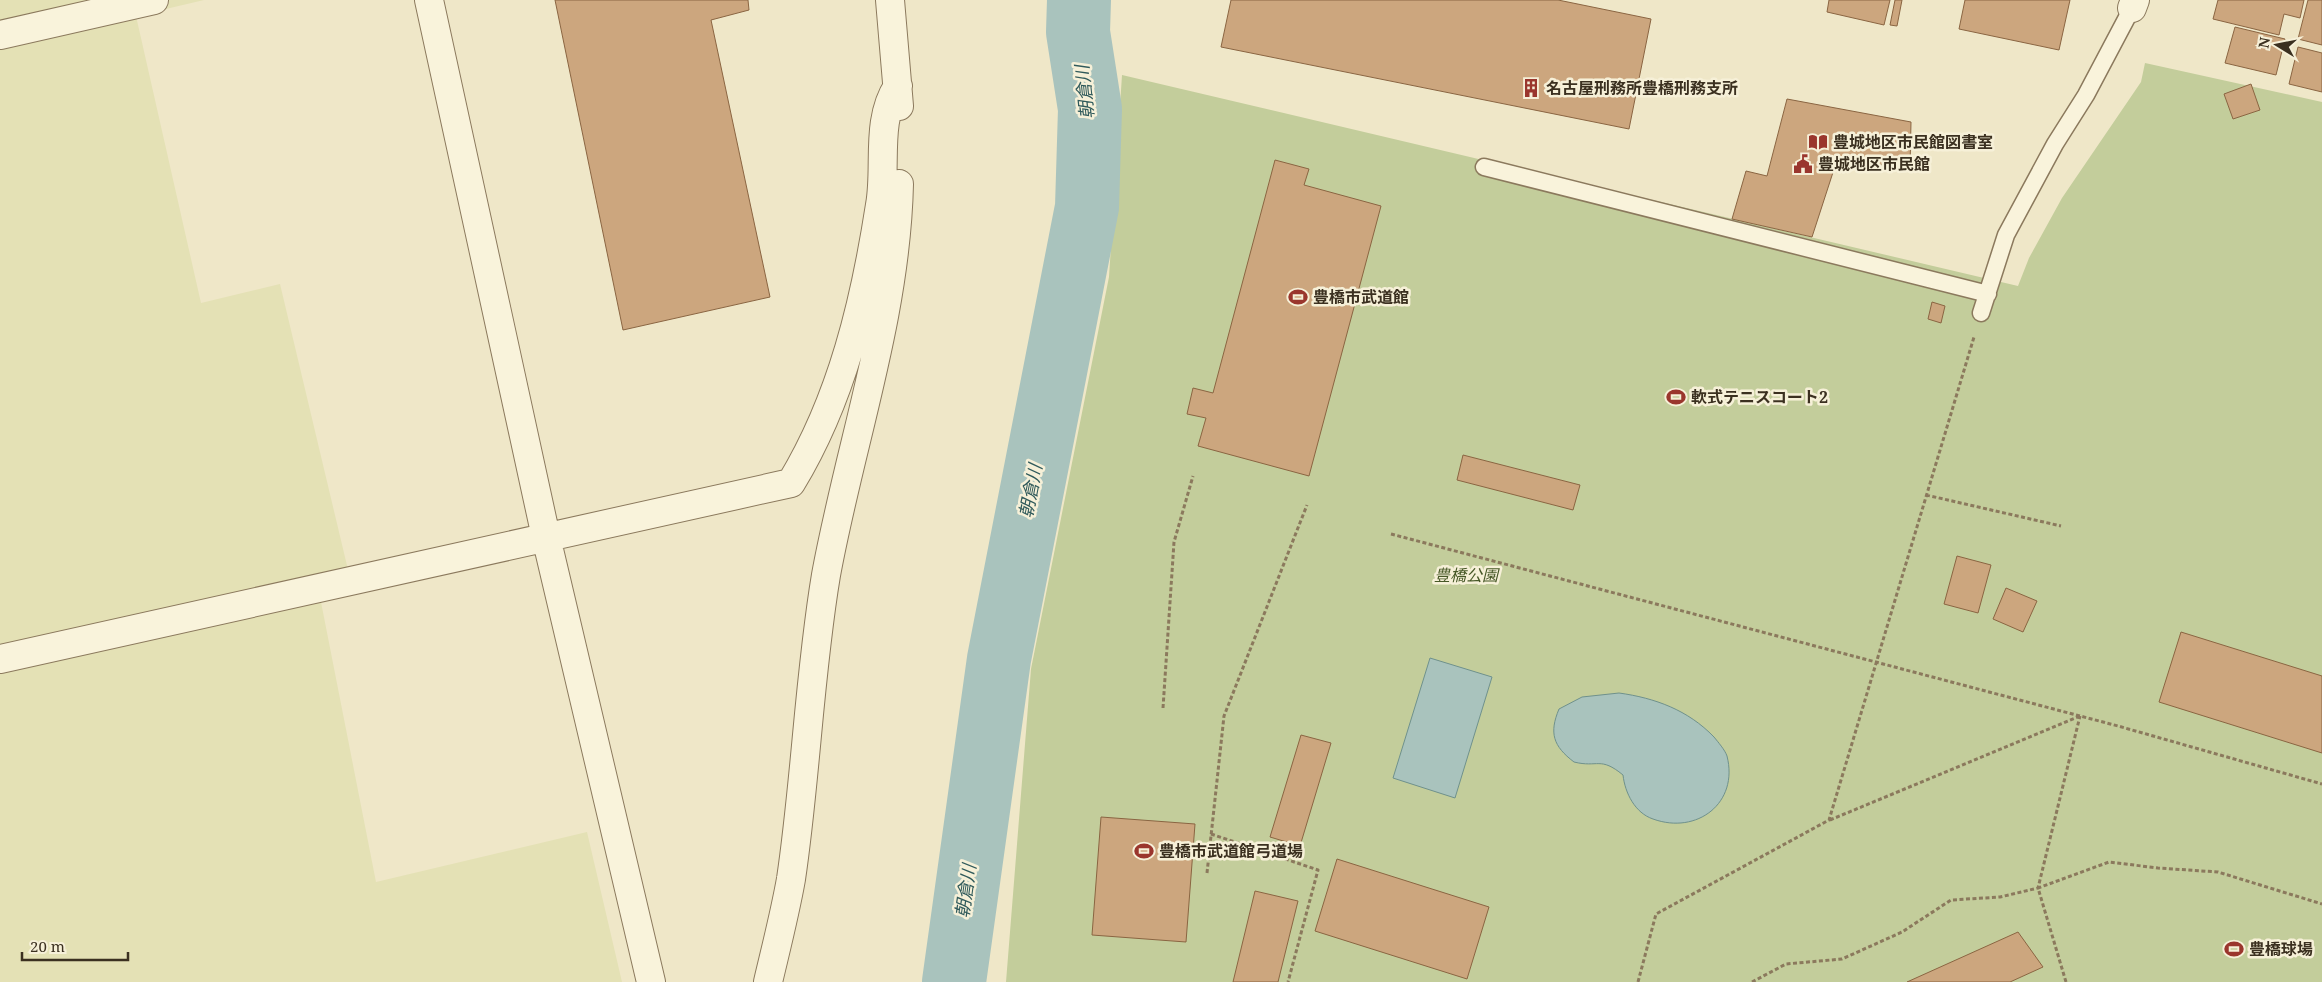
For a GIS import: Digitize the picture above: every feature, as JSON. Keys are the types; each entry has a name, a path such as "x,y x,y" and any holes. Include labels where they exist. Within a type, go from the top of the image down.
{"street":[{"path":"0,35 154,0"},
{"path":"429,0 546,537 651,982"},
{"path":"768,982 791,879 814,663 826,575 882,335 892,274 898,212 900,133 898,86 890,0"},
{"path":"0,659 791,483 810,451 833,396 854,330 870,269 882,197 885,116 888,101 898,86"}],"lane":[{"path":"1981,312 2006,236 2055,144 2086,95 2133,4"},
{"path":"1484,167 1988,294"}],"path":[{"path":"1830,820 1981,312"},
{"path":"1163,708 1174,542 1193,476"},
{"path":"1926,495 2061,526"},
{"path":"1207,873 1224,716 1307,505"},
{"path":"1391,534 2080,716 2322,784"},
{"path":"1638,982 1656,914 1830,820 2080,716"},
{"path":"2066,982 2038,888 2080,716"},
{"path":"1211,834 1318,870 1288,982"},
{"path":"1752,982 1786,964 1842,959 1902,932 1951,900 2000,897 2038,888 2109,862 2218,872 2322,904"}],"shaded area":[{"path":"0,0 204,0 136,16 201,303 280,284 354,595 321,602 376,882 587,832 622,982 0,982"}],"green space":[{"name":"豊橋公園","path":"2145,63 2322,102 2322,982 1006,982 1031,669 1109,277 1122,75 2018,286 2029,258 2062,198 2141,82"}],"water":[{"path":"1430,658 1492,677 1455,798 1393,778"},
{"path":"1619,693 1658,702 1693,719 1714,737 1725,751 1729,773 1727,788 1720,801 1711,811 1685,823 1669,823 1653,819 1636,807 1626,789 1623,775 1604,764 1574,762 1557,745 1554,725 1559,709 1582,697"}],"building":[{"path":"555,0 748,0 749,10 711,20 770,297 623,330"},
{"name":"名古屋刑務所豊橋刑務支所","path":"1231,0 1558,0 1651,19 1629,129 1221,47"},
{"path":"1829,0 1890,0 1884,25 1827,12"},
{"path":"1895,0 1902,0 1897,26 1890,25"},
{"path":"1965,0 2070,0 2059,50 1959,29"},
{"path":"2218,0 2304,0 2300,18 2284,14 2279,35 2213,19"},
{"path":"2308,0 2322,0 2322,45 2298,39"},
{"path":"2235,27 2285,39 2276,75 2225,63"},
{"path":"2298,47 2322,53 2322,92 2289,84"},
{"path":"2251,84 2260,110 2233,119 2224,94"},
{"name":"豊城地区市民館","path":"1787,99 1911,122 1910,168 1837,160 1812,237 1732,219 1746,171 1767,176"},
{"name":"豊橋市武道館","path":"1275,160 1309,169 1304,185 1381,206 1309,476 1198,446 1206,418 1187,414 1193,388 1213,393"},
{"path":"1932,302 1945,306 1941,323 1928,319"},
{"path":"1463,455 1580,485 1573,510 1457,480"},
{"path":"1957,556 1991,565 1978,613 1944,604"},
{"path":"2006,588 2037,601 2023,632 1993,619"},
{"path":"2181,632 2322,676 2322,753 2159,702"},
{"path":"1301,735 1331,743 1300,846 1270,837"},
{"path":"1101,817 1195,824 1186,942 1092,935"},
{"path":"1337,859 1489,907 1467,979 1315,931"},
{"path":"1255,891 1298,901 1278,982 1233,982"},
{"path":"2018,932 2043,967 2010,982 1907,982"}],"waterway":[{"name":"朝倉川","path":"954,982 999,659 1087,207 1090,109 1078,32 1079,0"}],"place":[{"name":"名古屋刑務所豊橋刑務支所","path":"1531,88"},
{"name":"豊城地区市民館図書室","path":"1818,142"},
{"name":"豊城地区市民館","path":"1803,164"},
{"name":"豊橋市武道館","path":"1298,297"},
{"name":"軟式テニスコート2","path":"1676,397"},
{"name":"豊橋市武道館弓道場","path":"1144,851"},
{"name":"豊橋球場","path":"2234,949"}]}
